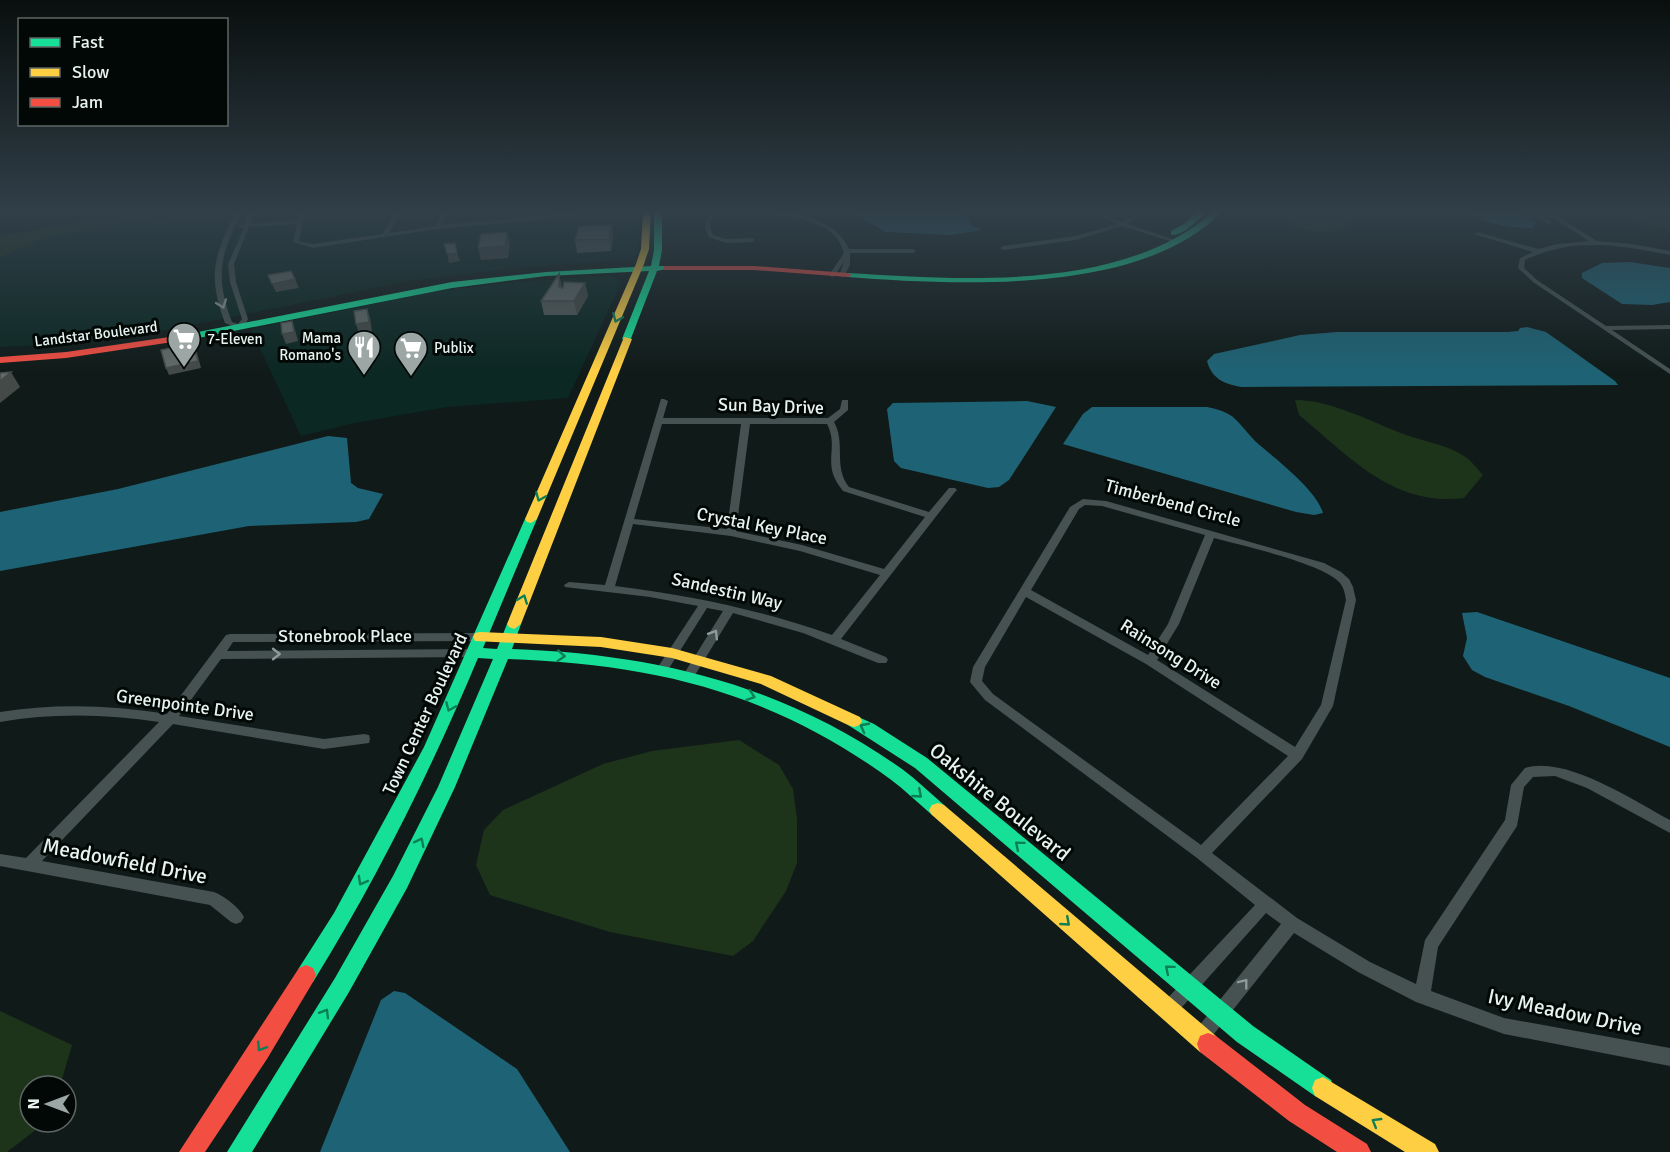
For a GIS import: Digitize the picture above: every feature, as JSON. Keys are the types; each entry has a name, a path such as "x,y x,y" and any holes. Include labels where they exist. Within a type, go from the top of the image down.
{"main road":[{"name":"Landstar Boulevard","path":"0,360 115,350 374,292 442,280 514,272 696,265"},
{"name":"Landstar Boulevard","path":"768,265 838,273 950,275 1028,271 1070,265"},
{"path":"239,1152 334,998 399,884 463,751 655,266"},
{"name":"Town Center Boulevard","path":"191,1152 259,1051 341,919 432,748 639,267"},
{"name":"Landstar Boulevard","path":"0,352 102,346 238,323"},
{"path":"589,382 609,382"},
{"name":"Oakshire Boulevard","path":"480,637 602,642 698,659 766,680 868,728 912,757 1190,986 1219,1015 1321,1088 1426,1152"},
{"path":"473,653 619,662 662,670 754,697 818,726 897,775 1200,1038 1297,1113 1359,1152"}],"street":[{"path":"219,265 216,284 238,323"},
{"path":"231,265 238,323"},
{"path":"838,273 842,265"},
{"path":"838,273 842,265"},
{"path":"1521,265 1521,268 1535,281 1670,372"},
{"path":"1605,328 1670,327"},
{"path":"609,588 664,401"},
{"path":"830,422 844,410 845,402"},
{"name":"Sun Bay Drive","path":"658,421 830,422 836,429 835,473 838,482 846,489 931,516"},
{"path":"731,532 746,421"},
{"path":"835,639 952,490"},
{"name":"Timberbend Circle","path":"1202,854 1297,755 1327,706 1351,600 1350,586 1338,574 1320,565 1103,503 1083,502 1075,507 1024,591 979,667 976,682 989,697 1202,854 1292,924"},
{"name":"Crystal Key Place","path":"629,521 731,532 802,548 886,573"},
{"path":"1150,661 1173,624 1211,533"},
{"name":"Sandestin Way","path":"568,585 609,588 730,609 780,621 835,639 882,660"},
{"name":"Rainsong Drive","path":"1024,591 1150,661 1297,755"},
{"path":"662,670 704,604"},
{"path":"688,677 730,609"},
{"name":"Stonebrook Place","path":"218,655 230,638 480,637"},
{"name":"Stonebrook Place","path":"218,655 473,653"},
{"path":"30,864 171,718 218,655"},
{"name":"Greenpointe Drive","path":"0,717 23,713 81,711 171,718 324,744 364,739"},
{"path":"1422,996 1431,945 1512,822 1518,785 1530,772 1555,771 1592,784 1670,827"},
{"name":"Meadowfield Drive","path":"0,860 213,899 236,917"},
{"path":"1168,1010 1265,904"},
{"path":"1200,1038 1292,924"},
{"name":"Ivy Meadow Drive","path":"1292,924 1364,967 1422,996 1504,1026 1670,1057"}],"shaded area":[{"path":"0,265 557,265 410,281 142,335 80,343 0,347"},
{"path":"605,276 616,278 621,283 568,398 447,407 354,423 301,436 251,329 431,292 506,283"}],"green space":[{"path":"1295,400 1337,408 1406,435 1445,447 1467,458 1483,475 1464,498 1439,499 1415,495 1394,487 1354,462 1299,415"},
{"path":"739,740 779,765 793,789 797,819 797,863 786,891 753,941 733,956 610,932 490,895 476,865 484,830 503,810 603,764 652,751"},
{"path":"0,1011 72,1045 64,1074 18,1074 18,1134 30,1134 7,1152 0,1152"}],"water":[{"path":"1598,265 1648,265 1670,268 1670,302 1652,305 1622,304 1582,278 1582,273"},
{"path":"1527,327 1546,332 1618,385 1242,387 1220,380 1212,372 1207,361 1214,354 1300,335 1337,332 1508,332"},
{"path":"1027,401 1056,407 1009,480 999,487 988,488 901,468 894,461 887,409 893,403"},
{"path":"1092,407 1207,407 1227,413 1303,484 1319,504 1323,513 1314,515 1296,512 1063,444 1083,414"},
{"path":"328,436 347,438 351,483 358,488 383,494 369,519 356,522 249,526 0,571 0,512 118,489"},
{"path":"1477,612 1670,678 1670,747 1569,706 1485,677 1472,670 1463,656 1467,638 1462,613"},
{"path":"394,991 405,993 517,1069 570,1152 320,1152 381,1000"}],"building":[{"path":"291,271 295,279 272,284 268,275"},
{"path":"559,274 559,287 563,288 564,282 585,283 574,301 541,301"},
{"path":"367,309 369,322 356,324 354,311"},
{"path":"292,321 294,332 282,334 281,323"},
{"path":"193,343 198,361 166,368 161,350"},
{"path":"11,372 0,381 0,373"}],"traffic: fast":[{"path":"627,339 655,265"},
{"path":"848,275 932,280 980,280 1028,278 1112,265"},
{"path":"183,338 452,285 546,274 667,268"},
{"path":"306,975 341,919 432,748 531,519"},
{"path":"239,1152 342,985 400,882 461,755 514,624"},
{"path":"473,653 619,662 656,668 729,688 799,717 865,753 896,774 938,810"},
{"path":"854,721 921,763 1245,1034 1323,1088"}],"traffic: slow":[{"path":"531,519 640,265"},
{"path":"514,624 627,339"},
{"path":"480,637 601,642 672,653 766,680 854,721"},
{"path":"938,810 1208,1044"},
{"path":"1323,1088 1427,1152"}],"traffic: jam":[{"path":"667,268 754,268 848,275"},
{"path":"0,360 66,355 183,338"},
{"path":"191,1152 259,1051 306,975"},
{"path":"1208,1044 1297,1113 1359,1152"}],"place":[{"name":"7-Eleven","path":"184,368"},
{"name":"Mama Romano's","path":"364,376"},
{"name":"Publix","path":"411,377"}]}
